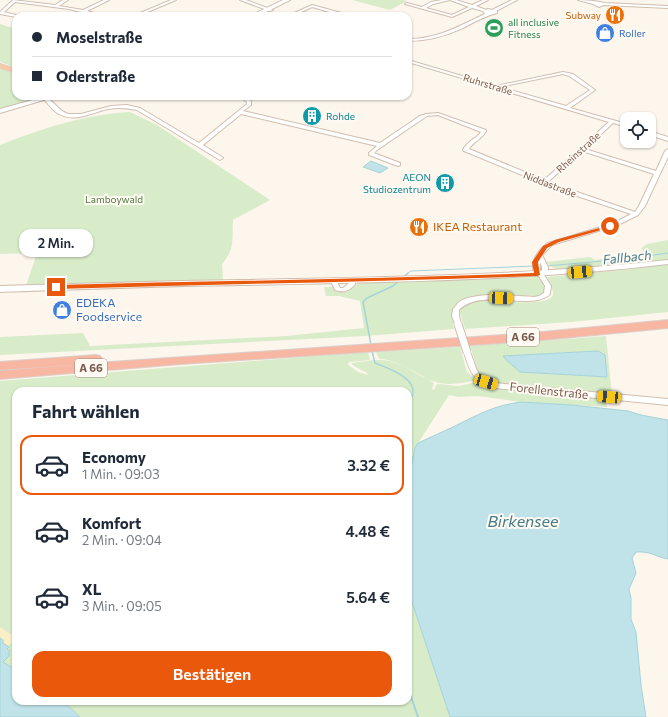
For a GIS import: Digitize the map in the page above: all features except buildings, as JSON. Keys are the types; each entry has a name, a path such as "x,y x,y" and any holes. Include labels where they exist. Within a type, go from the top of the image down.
{"highway":[{"path":"2,66 12,70"},
{"name":"A 66","path":"0,375 372,344 668,317"},
{"name":"A 66","path":"0,366 372,344 539,336 668,324"}],"main road":[{"path":"264,12 287,0"},
{"path":"262,12 292,0"}],"street":[{"path":"1,13 15,0 88,12"},
{"path":"42,4 47,0"},
{"path":"56,6 66,0"},
{"path":"84,11 106,0"},
{"path":"145,12 174,0"},
{"path":"242,0 269,9"},
{"path":"422,8 432,3 448,0"},
{"path":"452,0 487,12 495,13 496,12 494,10 515,0"},
{"path":"407,4 450,16 474,7 486,0"},
{"path":"580,0 594,3 599,2 603,4 668,7"},
{"path":"298,12 312,6 334,12"},
{"path":"412,40 438,38 487,12"},
{"path":"1,13 12,15"},
{"name":"Ruhrstraße","path":"412,61 620,124"},
{"path":"496,87 563,73 569,74 593,90 567,108"},
{"path":"0,111 42,100"},
{"path":"47,100 60,112 70,116 112,107 129,106 139,108 220,158"},
{"path":"200,145 240,112 250,102 247,100"},
{"path":"240,112 381,145"},
{"name":"Niddastraße","path":"381,145 422,117 434,114 484,130 483,134 467,146 466,150 545,182 636,214"},
{"name":"Rheinstraße","path":"545,182 580,148 612,122"},
{"path":"656,135 668,139"},
{"path":"381,145 371,154 398,164"},
{"path":"580,148 657,173"},
{"path":"541,268 539,255 545,247 555,242 610,226 636,214 642,206 668,152"},
{"path":"0,289 352,280 409,280 541,268 564,273 668,262"},
{"name":"Forellenstraße","path":"541,268 548,288 547,294 541,298 487,298 469,300 460,304 456,310 455,313 458,324 475,375 481,380 495,385 668,402"}],"green space":[{"path":"352,0 404,0 407,1 390,10"},
{"path":"0,24 12,28 12,66 0,62"},
{"path":"0,69 12,72 12,100 36,100 0,110"},
{"name":"Lamboywald","path":"130,112 157,125 270,200 233,220 233,238 231,248 222,264 223,280 26,286 37,253 0,254 0,145 31,133 64,123 114,113"},
{"path":"668,240 668,261 560,271 546,262 590,257 595,260 645,253 641,248 647,244"},
{"path":"668,264 668,312 571,322 465,329 459,310 466,304 480,301 529,302 549,299 553,293 547,277"},
{"path":"541,277 545,290 543,295 537,297 466,299 458,303 453,309 452,314 455,324 453,325 454,329 365,336 0,355 0,337 83,333 90,346 286,336 364,328 360,301 339,296 326,296 324,287 333,287 337,291 346,292 360,282"},
{"path":"606,336 612,395 505,385 487,380 479,373 470,346","holes":["598,351 605,355 599,377 520,372 503,356"]},
{"path":"460,347 467,372 477,380 451,384 436,382 429,380 395,362 379,359 376,352"},
{"path":"368,352 370,360 349,362 348,365 358,372 368,375 352,365 352,363 380,360 394,362 434,383 432,389 434,390 437,384 459,386 478,382 484,385 503,389 605,398 607,407 521,402 478,396 458,397 449,395 415,448 412,463 412,387 12,387 12,705 412,705 412,602 450,717 0,717 0,381"}],"sand":[{"path":"0,627 12,635 12,642 8,646 3,643 3,640 0,638"}],"water":[{"path":"371,161 388,168 380,173 363,167"},
{"path":"598,351 605,355 607,377 520,372 503,356"},
{"name":"Birkensee","path":"521,402 572,405 628,411 668,420 668,559 646,552 636,552 632,558 636,573 629,589 631,598 631,619 636,632 641,685 646,717 450,717 412,602 412,463 415,448 418,443 479,414 512,403"},
{"path":"0,638 3,640 3,643 9,647 7,649 10,651 8,654 10,655 3,662 12,668 12,705 67,705 80,717 0,717"}],"waterway":[{"name":"Fallbach","path":"546,266 626,259 668,253"},
{"name":"Fallbach","path":"407,274 411,271 535,266"},
{"name":"Fallbach","path":"371,345 363,302 367,298 393,286 408,273"},
{"name":"Fallbach","path":"372,351 375,363 400,374 410,383 413,388 412,396"},
{"name":"Fallbach","path":"412,700 418,717"}],"place":[{"name":"Subway","path":"615,15"},
{"name":"all inclusive Fitness","path":"494,28"},
{"name":"Roller","path":"605,33"},
{"name":"Rohde","path":"312,116"},
{"name":"AEON Studiozentrum","path":"445,183"},
{"name":"IKEA Restaurant","path":"419,227"},
{"name":"EDEKA Foodservice","path":"62,310"}],"route":[{"path":"56,287 390,280 537,275 535,262 545,247 557,241 610,226"}]}
